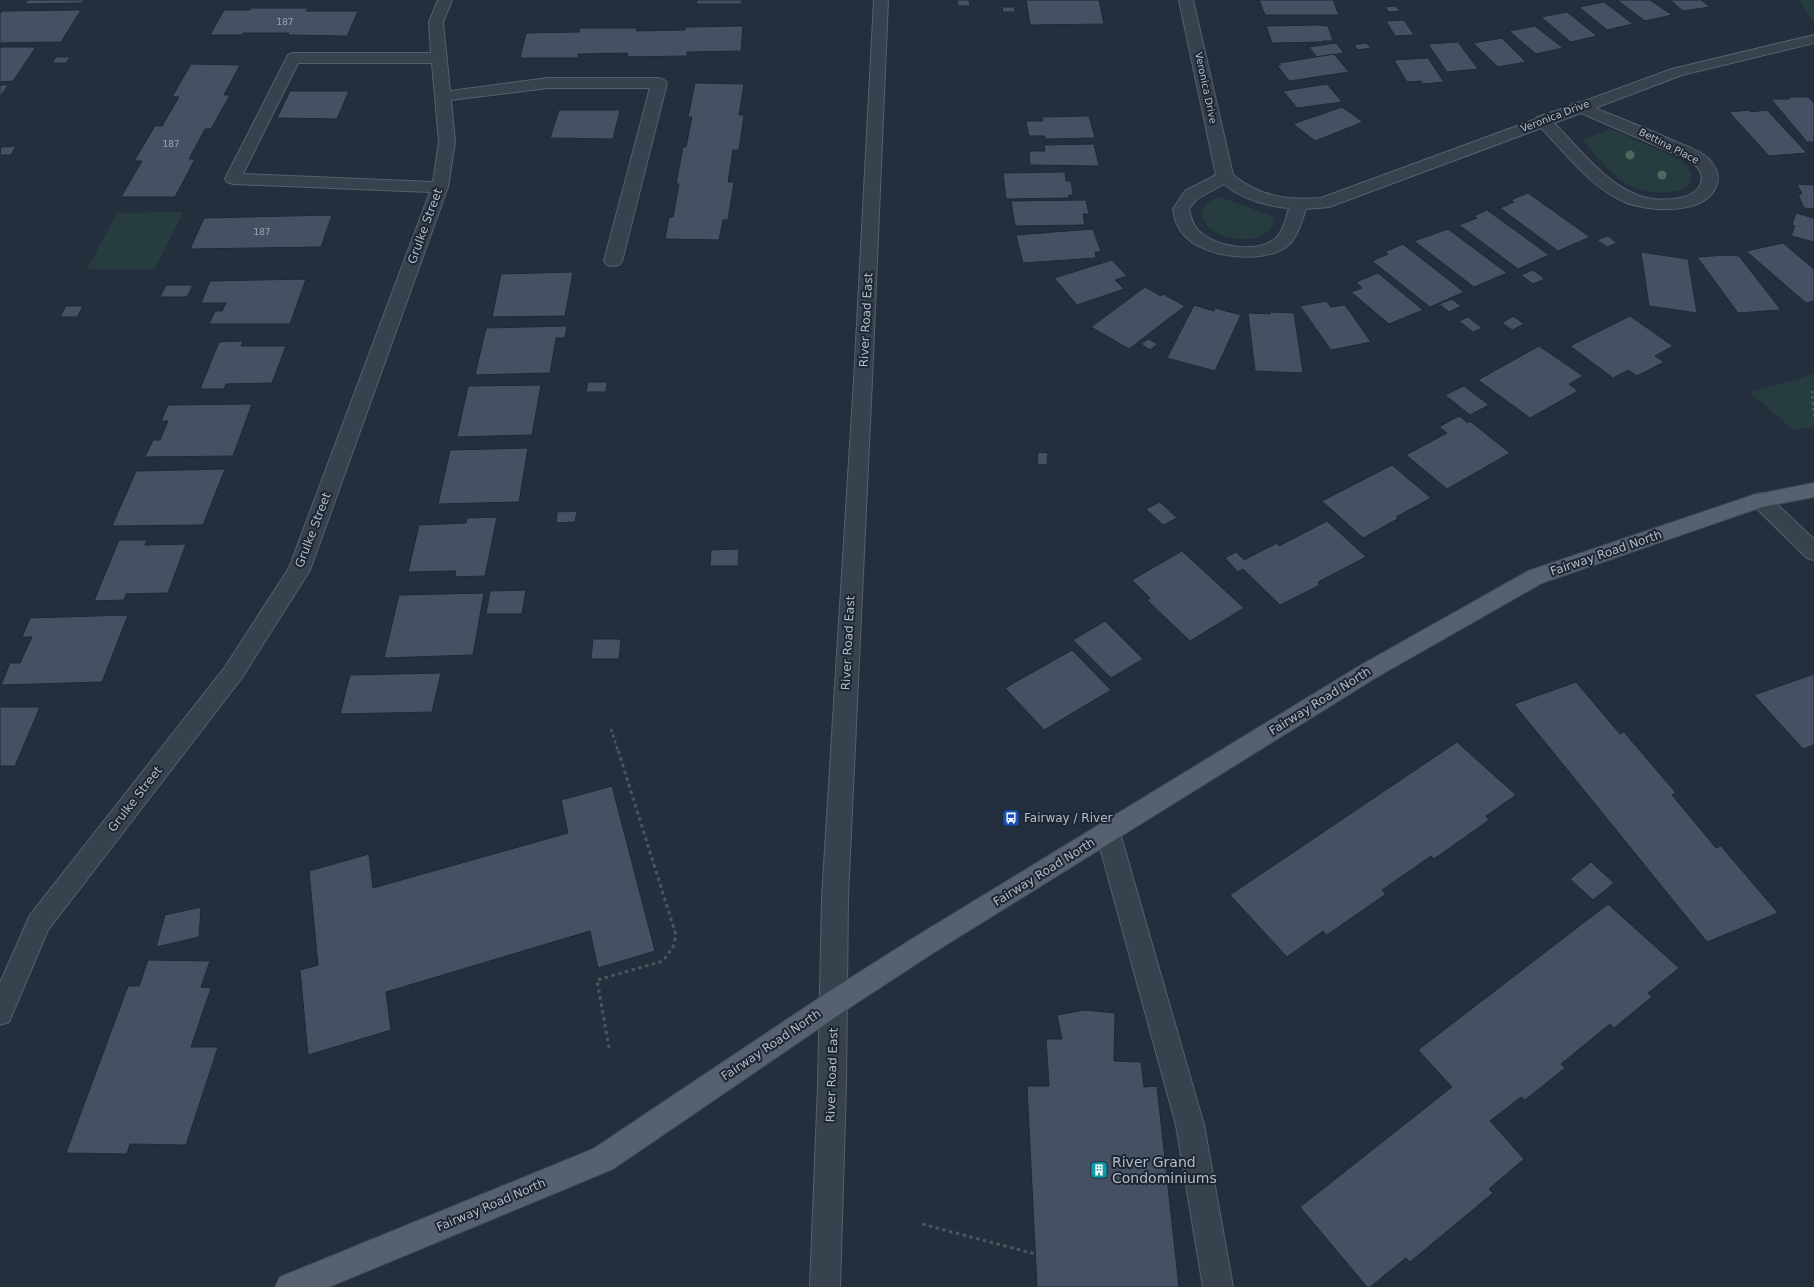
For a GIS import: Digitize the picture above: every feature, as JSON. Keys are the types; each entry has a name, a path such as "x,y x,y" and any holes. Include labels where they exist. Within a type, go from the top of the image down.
{"main road":[{"name":"Fairway Road North","path":"290,1287 322,1276 603,1159 834,1003 1369,671 1535,577 1760,500 1814,490"}],"street":[{"name":"Grulke Street","path":"0,1013 39,923 233,673 299,570 440,187 447,142 436,22 445,0"},
{"name":"River Road East","path":"825,1287 834,1003 835,897 840,772 863,380 881,0"},
{"name":"Veronica Drive","path":"1186,0 1225,177 1232,183 1257,196 1272,201 1299,205 1323,202 1580,106 1677,72 1814,39"},
{"path":"439,58 293,58 233,179 440,187"},
{"path":"443,96 548,83 659,83 613,261"},
{"name":"Bettina Place","path":"1543,120 1602,181 1630,198 1651,204 1672,204 1693,199 1700,195 1708,187 1710,175 1706,166 1692,155 1634,128 1580,106"},
{"path":"1225,177 1191,195 1181,209 1183,223 1188,230 1196,236 1216,246 1238,252 1250,252 1275,246 1286,237 1299,205"},
{"path":"1760,500 1814,552"},
{"path":"1108,833 1190,1125 1218,1287"}],"path":[{"path":"1814,392 1812,392 1814,418"},
{"path":"609,1048 597,980 663,961 673,946 676,935 611,729"},
{"path":"922,1224 1035,1254"}],"green space":[{"path":"1799,0 1814,0 1814,22"},
{"path":"1611,129 1681,160 1690,171 1691,176 1688,185 1678,191 1665,193 1645,191 1631,186 1617,177 1582,140"},
{"path":"1219,197 1270,215 1274,220 1269,230 1261,236 1250,239 1238,239 1215,231 1206,224 1201,215 1203,208 1207,203"},
{"path":"183,212 155,269 87,269 117,213"},
{"path":"1814,374 1814,427 1793,430 1750,392"}],"building":[{"path":"28,0 84,0 82,3 25,4"},
{"path":"697,0 742,0 741,4 696,4"},
{"path":"957,0 969,0 970,6 958,6"},
{"path":"1026,0 1099,0 1104,24 1030,25"},
{"path":"1259,0 1333,0 1339,15 1265,15"},
{"path":"1617,0 1650,0 1672,15 1645,21"},
{"path":"1670,0 1701,0 1710,7 1683,11"},
{"path":"1604,2 1633,24 1607,30 1579,7"},
{"path":"1396,6 1400,11 1389,12 1385,7"},
{"path":"1002,7 1014,7 1015,12 1003,12"},
{"path":"252,8 308,8 306,11 358,11 347,36 288,35 289,33 210,35 224,10 250,10"},
{"path":"81,10 61,42 0,43 0,14 2,11"},
{"path":"1567,12 1597,36 1571,42 1541,17"},
{"path":"1404,20 1414,35 1395,36 1386,21"},
{"path":"743,26 741,51 687,52 687,56 627,57 628,53 578,54 578,58 520,58 526,33 579,32 580,28 637,28 636,31 685,30 686,27"},
{"path":"1266,26 1328,26 1333,41 1272,43"},
{"path":"1535,26 1563,48 1536,54 1509,31"},
{"path":"1502,38 1526,62 1498,67 1473,43"},
{"path":"1458,42 1478,69 1447,72 1428,44"},
{"path":"1336,43 1344,53 1317,57 1309,47"},
{"path":"1366,43 1371,48 1358,50 1354,45"},
{"path":"0,47 36,47 13,81 0,82"},
{"path":"1334,54 1349,72 1289,81 1277,65 1281,65 1279,63"},
{"path":"56,57 70,57 66,63 52,63"},
{"path":"1428,58 1444,82 1423,84 1421,81 1407,82 1394,60"},
{"path":"191,64 240,65 224,95 230,95 211,129 205,129 189,159 195,159 175,197 121,197 142,161 134,161 155,126 162,126 179,97 172,97"},
{"path":"695,83 744,84 739,115 744,115 739,150 733,150 728,182 734,182 728,220 723,220 719,240 665,239 669,217 673,217 679,184 676,184 683,147 686,147 692,117 688,117"},
{"path":"1327,84 1342,102 1297,108 1283,91"},
{"path":"0,85 8,85 0,97"},
{"path":"290,91 349,91 337,119 277,118"},
{"path":"1789,97 1808,97 1814,103 1814,142 1807,142 1771,99 1789,99"},
{"path":"1342,107 1363,122 1315,141 1293,124"},
{"path":"559,110 620,110 613,139 550,138"},
{"path":"1749,110 1751,112 1767,110 1807,153 1769,156 1729,112"},
{"path":"1089,116 1095,138 1045,139 1045,136 1029,136 1026,121 1043,121 1042,117"},
{"path":"1094,144 1099,166 1030,165 1029,151 1045,151 1044,145"},
{"path":"16,146 11,155 0,155 1,147"},
{"path":"1065,172 1066,181 1071,181 1073,195 1069,195 1069,198 1006,199 1003,173"},
{"path":"1797,184 1814,185 1814,209 1804,208 1798,194 1802,194"},
{"path":"1528,193 1590,237 1558,251 1500,208 1514,202 1511,200"},
{"path":"1086,200 1089,214 1083,214 1085,225 1015,226 1011,201"},
{"path":"1487,210 1549,255 1518,269 1459,225 1477,218 1474,216"},
{"path":"1796,213 1814,218 1814,242 1791,236 1795,226 1792,225"},
{"path":"332,215 321,247 190,249 204,218"},
{"path":"1093,229 1101,252 1095,252 1096,258 1023,263 1016,235"},
{"path":"1448,229 1507,273 1474,287 1414,241"},
{"path":"1608,236 1617,243 1607,247 1597,240"},
{"path":"1783,243 1814,269 1814,301 1806,303 1746,251"},
{"path":"1403,244 1464,292 1430,307 1372,261 1388,254 1385,252"},
{"path":"1641,252 1688,259 1697,313 1649,306"},
{"path":"1726,255 1739,256 1781,310 1738,313 1697,257"},
{"path":"1112,260 1127,276 1115,280 1124,289 1077,305 1054,278"},
{"path":"1533,270 1545,279 1533,284 1521,275"},
{"path":"573,272 565,316 492,317 501,274"},
{"path":"1378,273 1423,310 1389,324 1351,292 1362,288 1356,282"},
{"path":"306,279 290,324 209,324 215,311 222,311 226,303 201,303 210,281"},
{"path":"166,285 193,285 187,297 160,297"},
{"path":"1145,287 1161,296 1163,294 1185,306 1129,349 1091,327"},
{"path":"1452,299 1461,306 1449,312 1439,304"},
{"path":"1326,301 1331,307 1345,305 1371,342 1331,350 1300,306"},
{"path":"1194,305 1214,311 1215,308 1241,315 1215,371 1167,358"},
{"path":"66,306 83,306 77,317 60,317"},
{"path":"1270,312 1294,313 1303,373 1255,371 1248,313 1270,314"},
{"path":"1513,316 1524,324 1512,330 1502,323"},
{"path":"1630,316 1673,346 1655,356 1664,362 1637,376 1628,370 1613,378 1570,346"},
{"path":"1468,317 1482,328 1473,332 1459,321"},
{"path":"567,326 565,338 556,338 550,373 475,375 486,328"},
{"path":"1148,339 1158,344 1150,350 1141,344"},
{"path":"243,341 241,346 286,346 272,383 226,384 224,389 200,389 219,342"},
{"path":"1539,346 1583,376 1569,384 1578,391 1530,418 1478,380"},
{"path":"588,382 607,382 606,392 586,392"},
{"path":"541,385 532,435 457,437 468,386"},
{"path":"1464,386 1489,405 1470,415 1445,395"},
{"path":"252,404 233,456 145,457 153,440 160,440 168,421 161,421 168,405"},
{"path":"1459,416 1468,423 1470,421 1510,453 1447,489 1406,455 1447,433 1439,427"},
{"path":"528,448 519,502 438,504 450,450"},
{"path":"1038,452 1048,453 1047,465 1037,464"},
{"path":"1392,465 1431,498 1396,517 1399,518 1363,538 1322,501"},
{"path":"225,469 203,525 112,526 136,471"},
{"path":"1160,502 1177,518 1163,525 1146,509"},
{"path":"577,511 575,522 556,523 557,512"},
{"path":"497,517 485,576 455,577 456,571 408,572 419,525 466,523 467,518"},
{"path":"1327,521 1366,557 1318,582 1320,585 1280,605 1243,569 1238,572 1225,558 1236,552 1244,560 1277,543 1279,546"},
{"path":"119,540 147,540 145,545 186,544 168,593 126,594 124,600 94,601"},
{"path":"739,549 738,566 710,566 711,550"},
{"path":"1182,551 1244,608 1190,641 1147,600 1150,598 1132,580"},
{"path":"526,590 522,614 486,614 490,591"},
{"path":"484,593 473,655 384,658 399,595"},
{"path":"128,615 102,682 1,685 10,663 20,663 32,637 22,637 30,618"},
{"path":"1105,621 1143,659 1111,678 1073,640"},
{"path":"593,639 621,639 619,659 591,659"},
{"path":"1072,650 1111,690 1044,730 1005,688"},
{"path":"441,673 432,712 340,714 350,675"},
{"path":"1814,674 1814,745 1803,749 1754,695"},
{"path":"1576,682 1620,734 1624,732 1676,793 1672,795 1716,848 1721,846 1778,913 1707,942 1514,704"},
{"path":"0,707 40,707 15,766 0,766"},
{"path":"1457,742 1516,795 1486,816 1489,820 1434,859 1431,856 1382,890 1386,894 1327,935 1323,931 1287,957 1230,895"},
{"path":"612,786 655,951 598,968 590,931 386,992 391,1030 308,1055 300,970 318,965 309,871 369,854 373,888 568,833 561,800"},
{"path":"1591,862 1614,883 1593,900 1570,879"},
{"path":"1608,904 1679,968 1648,993 1652,997 1614,1028 1610,1024 1561,1064 1565,1068 1525,1100 1521,1097 1490,1121 1524,1159 1489,1189 1493,1193 1410,1262 1406,1258 1370,1287 1367,1287 1300,1207 1452,1087 1418,1050"},
{"path":"201,907 199,937 156,947 165,915"},
{"path":"148,960 210,961 201,987 211,988 191,1047 218,1047 186,1145 130,1144 127,1154 66,1153 128,986 139,986"},
{"name":"River Grand Condominiums","path":"1085,1010 1115,1013 1114,1061 1141,1062 1144,1087 1157,1086 1179,1287 1037,1287 1027,1086 1049,1086 1046,1039 1062,1039 1057,1015"}],"place":[{"name":"Fairway / River","path":"1011,818"},
{"name":"River Grand Condominiums","path":"1099,1170"}]}
